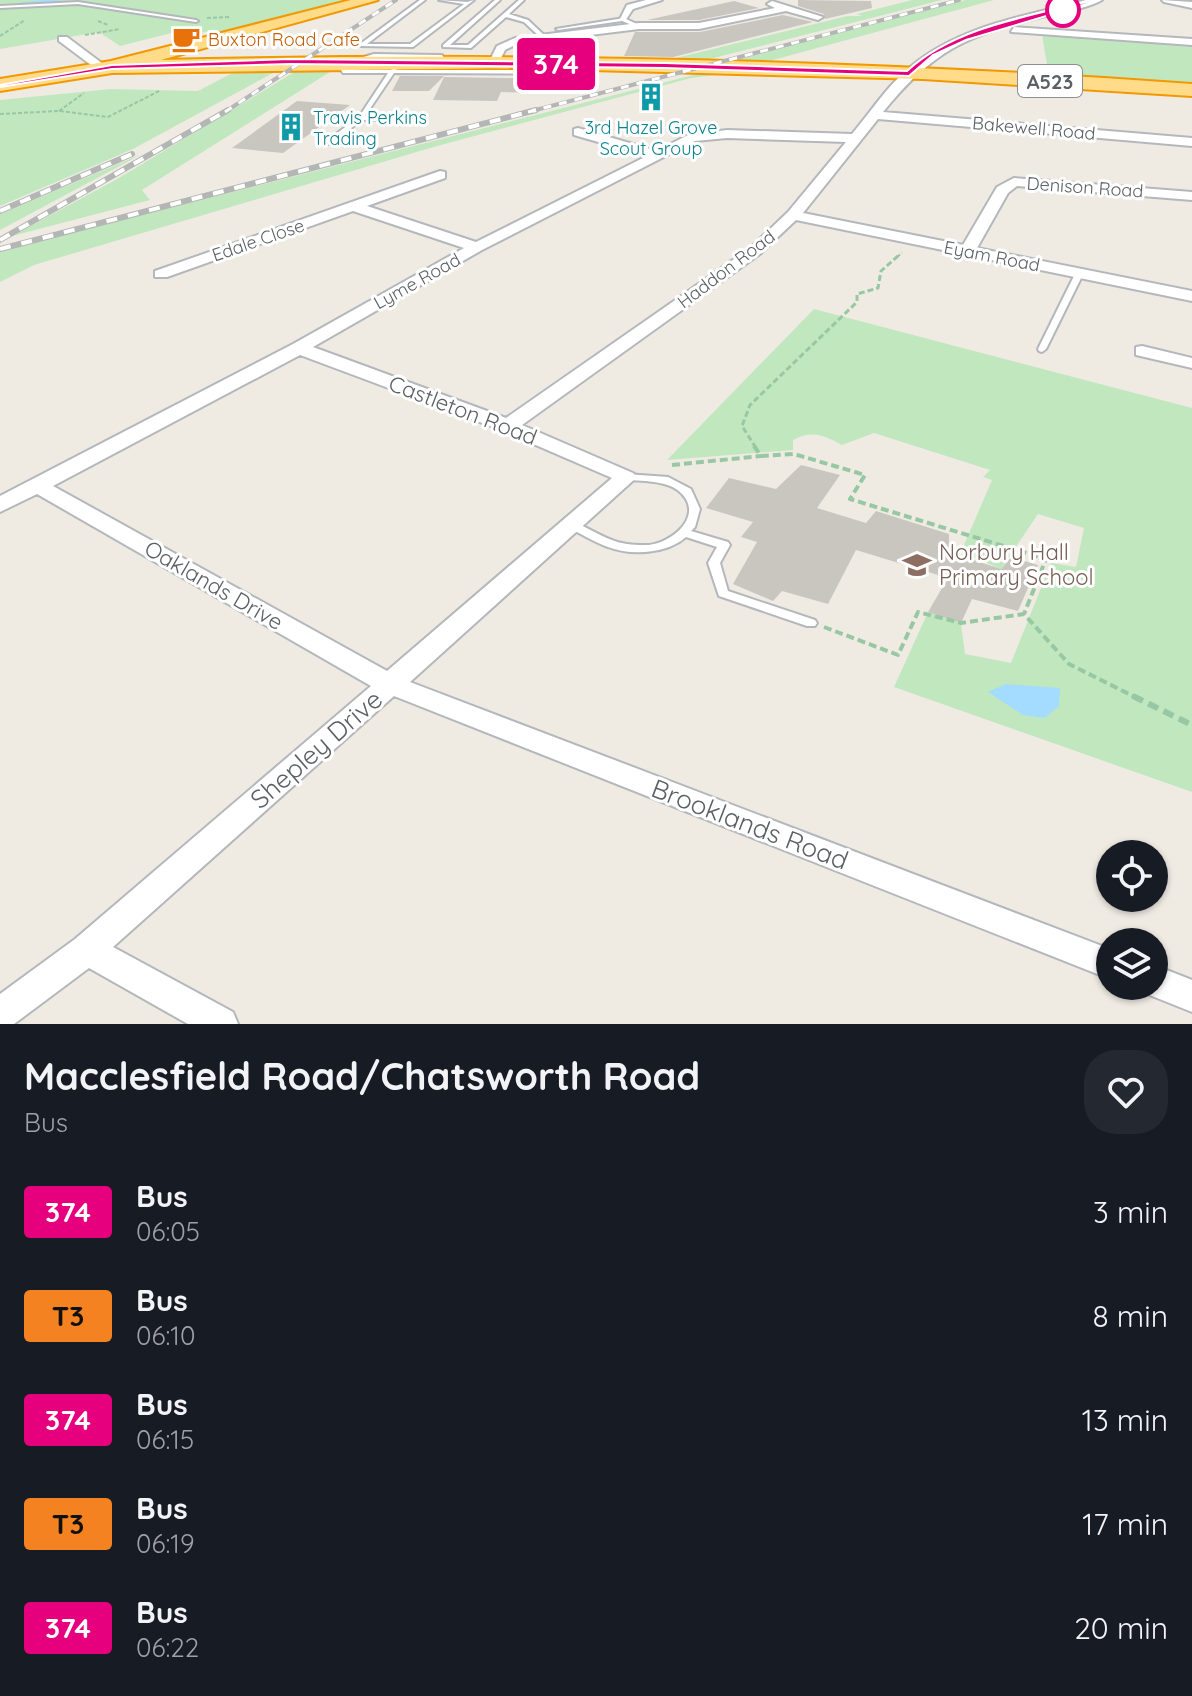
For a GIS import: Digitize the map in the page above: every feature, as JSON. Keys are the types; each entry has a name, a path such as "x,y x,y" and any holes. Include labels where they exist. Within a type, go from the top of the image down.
{"highway":[{"path":"0,85 108,68 370,0"},
{"path":"211,64 187,60 183,55 226,38"},
{"name":"A523","path":"108,68 270,58 347,66 395,67 444,62 494,62 555,68 909,73 1192,90"}],"street":[{"path":"623,0 639,4"},
{"path":"622,19 627,9 657,0"},
{"path":"768,0 783,9 818,17"},
{"name":"Haddon Road","path":"508,426 755,251 793,215 854,138 930,53 995,29 1097,0"},
{"path":"1167,0 1192,5"},
{"path":"494,62 503,46 543,37 647,26 707,25 783,9"},
{"path":"995,29 1192,42"},
{"path":"63,39 108,68"},
{"name":"Bakewell Road","path":"875,115 1192,142"},
{"path":"578,132 655,154"},
{"name":"Lyme Road","path":"0,505 299,348 477,247 655,154 692,138 727,134 854,138"},
{"name":"Edale Close","path":"161,274 440,175"},
{"name":"Denison Road","path":"967,251 1002,190 1014,182 1035,181 1192,196"},
{"path":"356,207 477,247"},
{"name":"Eyam Road","path":"793,215 1192,296"},
{"name":"Castleton Road","path":"299,348 508,426 626,477"},
{"path":"1142,351 1192,363"},
{"name":"Shepley Drive","path":"4,1003 87,950 626,477"},
{"name":"Oaklands Drive","path":"38,486 389,684"},
{"name":"Brooklands Road","path":"389,684 1096,959"},
{"path":"87,950 221,1024"},
{"path":"1168,987 1192,996"}],"lane":[{"path":"423,0 362,45 411,46 469,1"},
{"path":"441,0 469,1"},
{"path":"498,0 445,46 468,48 522,0"},
{"path":"0,7 78,3 196,21"},
{"path":"506,15 526,21 543,37"},
{"path":"558,29 622,19 647,26"},
{"path":"497,23 528,25"},
{"path":"440,24 468,26"},
{"path":"347,66 374,56 442,57 444,62"},
{"path":"327,143 361,118 395,67 555,68 593,72"},
{"path":"361,118 407,118"},
{"path":"1042,349 1079,274"},
{"path":"572,525 597,542 629,549 664,549 688,534 694,517 694,503 688,491 671,480 650,475 626,477"},
{"path":"688,534 724,545 714,563 723,593 811,623"}],"path":[{"path":"63,39 120,29"},
{"path":"0,114 59,111 108,117 159,91"},
{"path":"59,111 84,93"},
{"path":"761,456 742,426 750,405 857,302 857,294 878,288 881,271 916,240"},
{"path":"661,466 794,454 865,475 850,499 1046,559 1024,614"},
{"path":"811,623 898,655 918,612 961,623 1024,614"},
{"path":"1024,614 1069,664 1192,725"}],"green space":[{"path":"0,0 353,0 217,33 183,30 120,46 99,32 0,49"},
{"path":"912,0 942,0 670,69 668,60 847,16 862,16 857,14"},
{"path":"966,0 994,0 751,66 712,65"},
{"path":"1042,35 1192,45 1192,86 1049,76"},
{"path":"306,65 341,65 142,190 150,200 12,236 119,178"},
{"path":"284,67 133,149 0,206 0,100 111,89 198,91 242,68"},
{"path":"717,69 722,74 691,78 437,146 34,265 0,282 0,251"},
{"path":"142,154 0,230 0,214"},
{"path":"814,309 1192,408 1192,792 894,687 928,612 961,623 965,654 1011,663 1051,563 1076,567 1084,528 1038,514 1001,569 961,552 992,480 983,477 990,470 874,433 842,445 824,436 812,435 793,440 793,450 667,460"}],"water":[{"path":"1006,684 1060,688 1059,706 1045,718 1023,715 988,692"}],"building":[{"path":"798,0 871,1 872,8 825,19 824,14 798,6"},
{"path":"734,1 759,8 699,20 647,20"},
{"path":"783,15 813,22 673,57 624,56 635,32 700,32"},
{"path":"594,44 591,55 519,54 523,46"},
{"path":"400,76 444,76 429,91 392,91"},
{"path":"444,77 584,77 582,82 538,93 501,92 497,101 433,100"},
{"name":"Travis Perkins Trading","path":"297,101 350,105 283,153 232,148"},
{"path":"801,465 840,475 817,508 866,523 876,511 949,534 949,552 1001,569 1011,557 1038,565 1018,611 972,599 961,623 928,612 948,578 856,550 828,604 782,591 773,601 733,584 757,542 741,537 753,522 706,508 729,478 776,489"}],"waterway":[{"path":"20,4 58,0"}],"railway":[{"path":"225,112 396,0"},
{"path":"528,112 959,0"},
{"path":"0,240 228,110"},
{"path":"0,249 536,110"},
{"path":"0,211 132,154"}],"bus line":[{"name":"374","path":"0,85 112,67 290,62 421,61 909,73 930,53 963,38 1097,0"}],"place":[{"name":"Buxton Road Cafe","path":"186,39"},
{"name":"3rd Hazel Grove Scout Group","path":"651,97"},
{"name":"Travis Perkins Trading","path":"291,127"},
{"name":"Norbury Hall Primary School","path":"917,565"}]}
